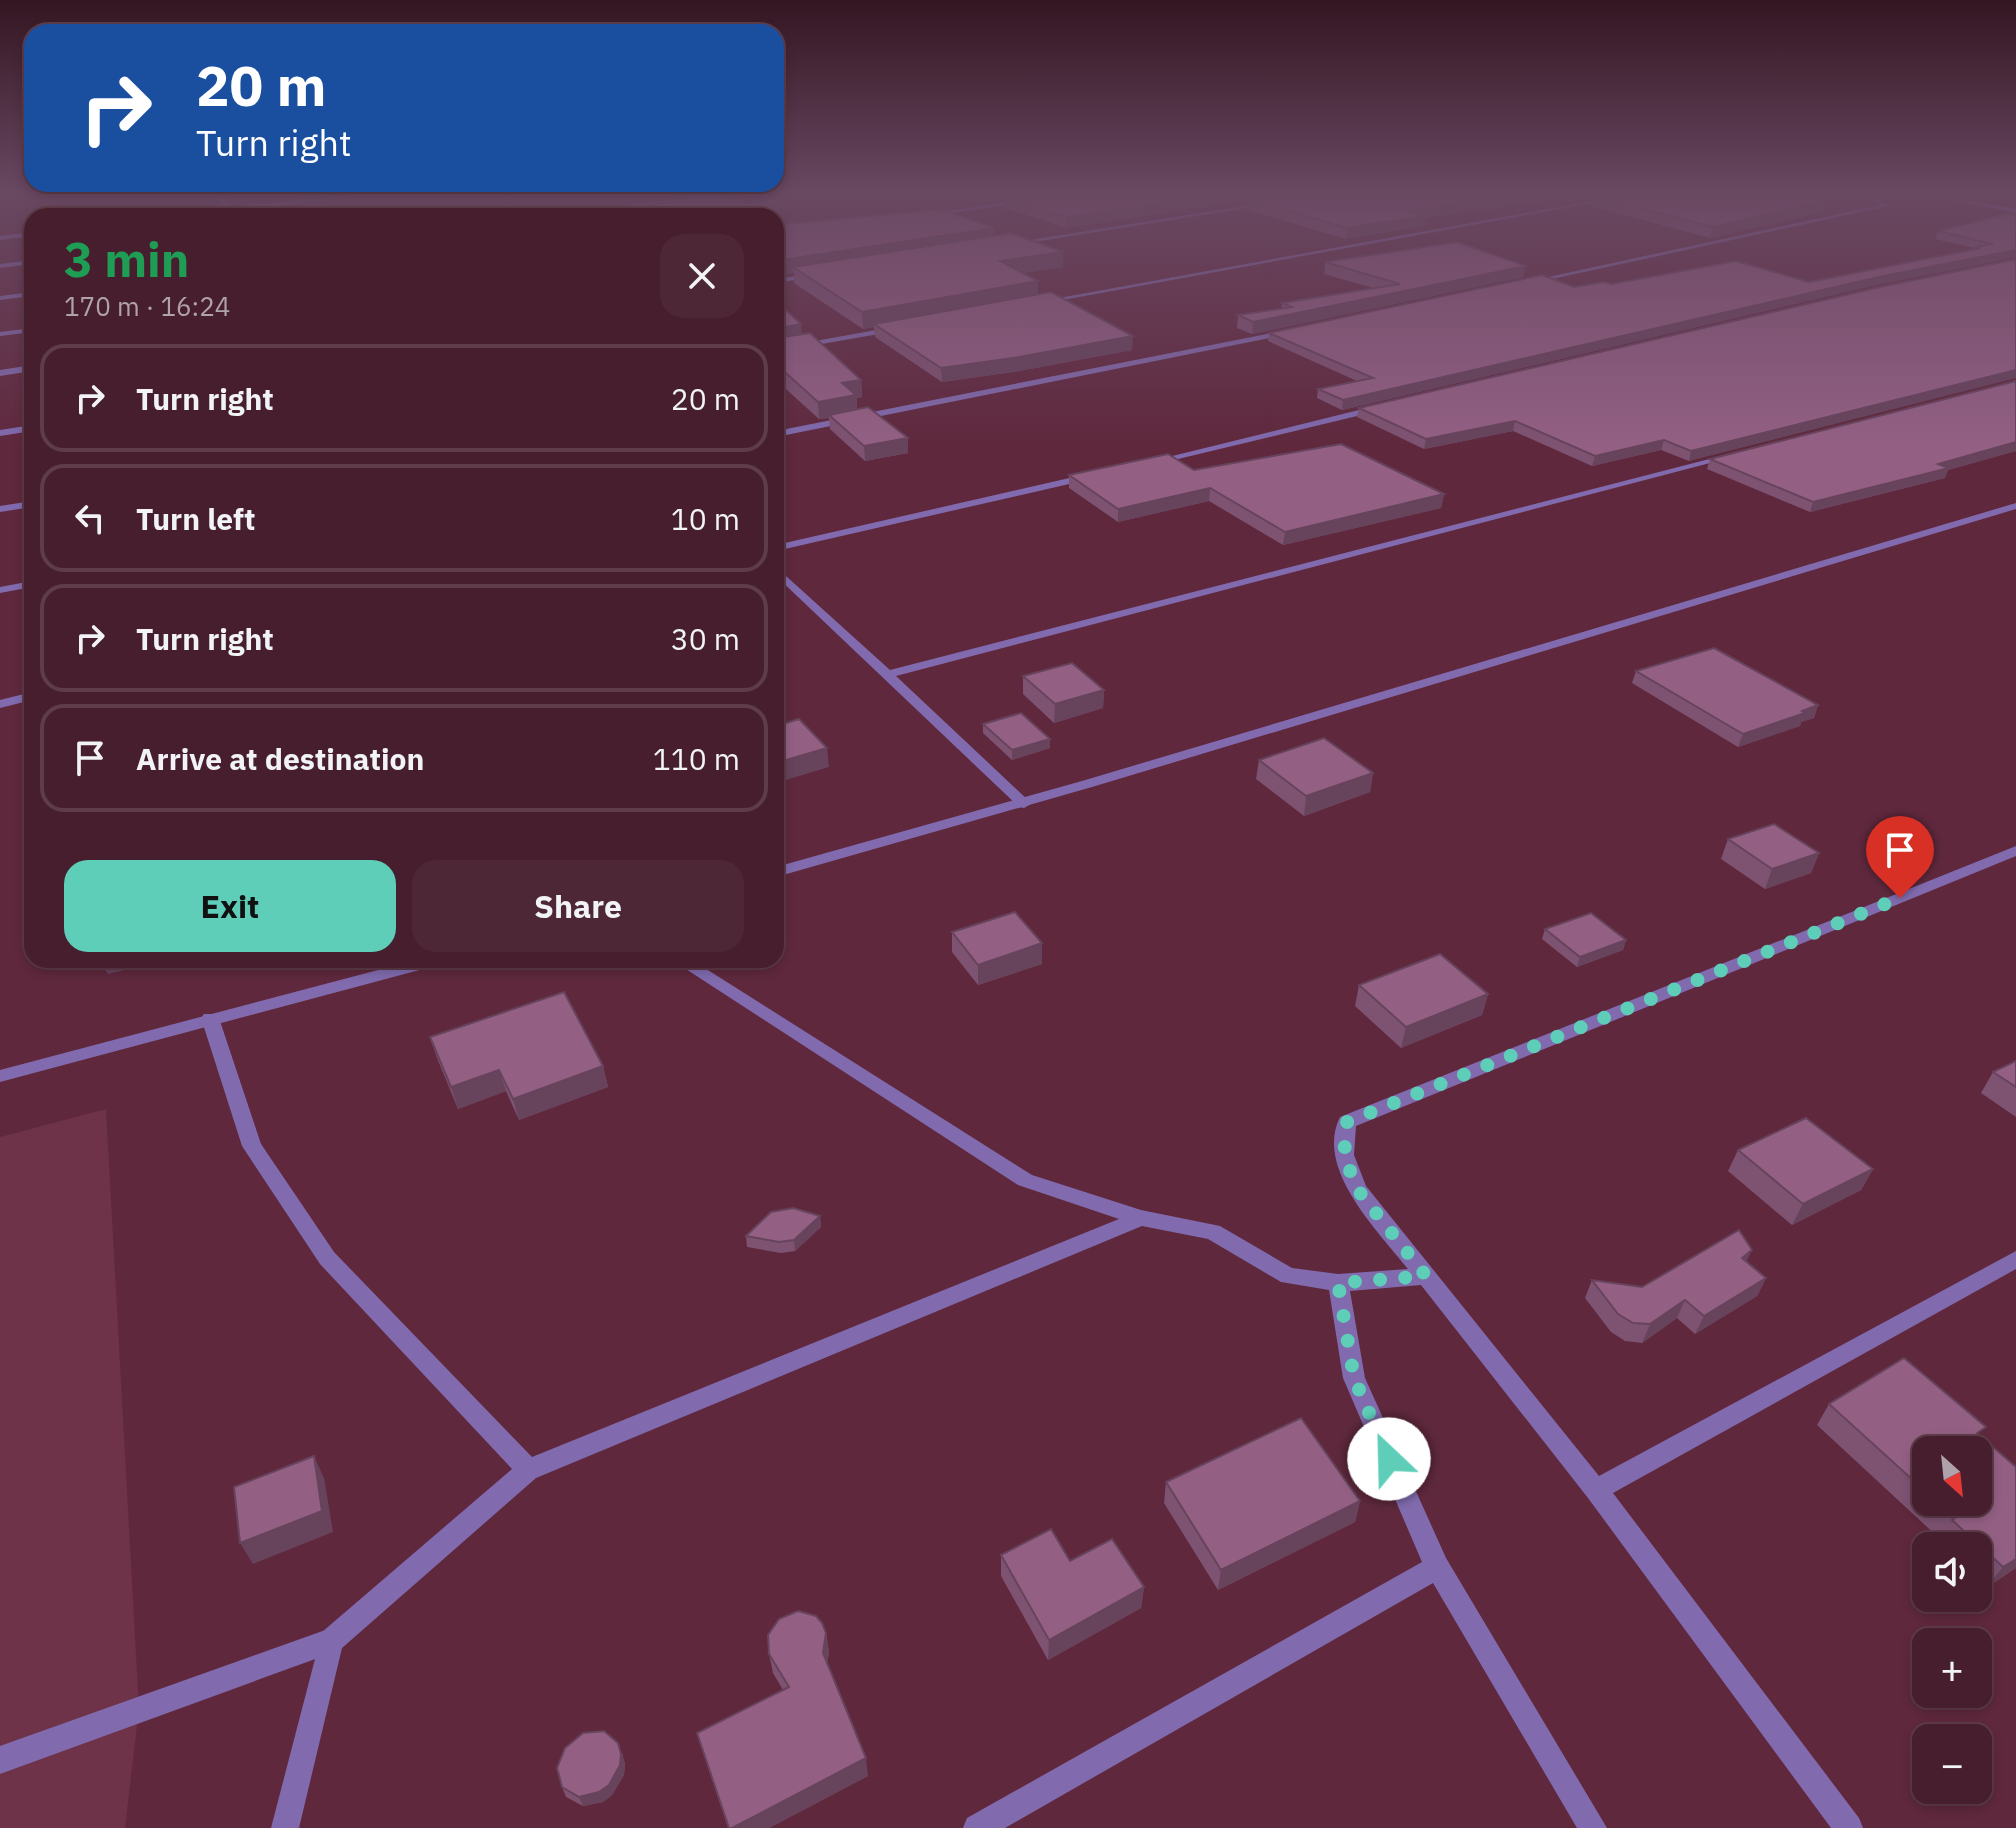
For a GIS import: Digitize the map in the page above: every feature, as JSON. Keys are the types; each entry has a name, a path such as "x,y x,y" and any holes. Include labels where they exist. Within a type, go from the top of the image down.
{"street":[{"path":"1031,304 1179,277"},
{"path":"1525,283 1552,277"},
{"path":"0,298 24,295"},
{"path":"784,349 907,327"},
{"path":"0,334 24,331"},
{"path":"784,432 1293,331"},
{"path":"0,373 24,369"},
{"path":"1148,463 1396,404"},
{"path":"0,433 24,429"},
{"path":"890,674 1738,455"},
{"path":"784,546 1101,473"},
{"path":"0,509 24,505"},
{"path":"784,870 1024,804 1662,608 2016,506"},
{"path":"784,577 890,674 1024,804"},
{"path":"0,590 24,586"},
{"path":"0,704 24,698"},
{"path":"1849,1828 1596,1490 1357,1189 1344,1155 1347,1122 2016,851"},
{"path":"0,1076 405,968"},
{"path":"693,968 1025,1180 1141,1218 1213,1232 1288,1276 1338,1283 1426,1276"},
{"path":"210,1018 252,1146 327,1258 528,1470"},
{"path":"0,1760 331,1641 528,1470 1141,1218"},
{"path":"1596,1490 2016,1259"},
{"path":"1338,1283 1354,1378 1437,1567 1593,1828"},
{"path":"977,1828 1437,1567"},
{"path":"285,1828 331,1641"}],"shaded area":[{"path":"106,1109 139,1709 125,1828 0,1828 0,1137"}],"building":[{"path":"809,277 1031,277 1038,281 862,312"},
{"path":"1377,277 1471,277 1253,322 1238,315 1292,307 1282,303 1400,284"},
{"path":"1531,277 1548,277 1574,287 1647,277 1793,277 1809,282 1833,277 1878,277 1343,400 1318,389 1373,378 1269,333"},
{"path":"1927,277 2016,277 2016,370 1691,451 1664,440 1595,456 1515,421 1426,439 1359,408"},
{"path":"1051,292 1133,336 941,368 874,324"},
{"path":"784,308 801,324 784,327"},
{"path":"810,333 861,380 842,383 856,395 818,402 784,371 784,337"},
{"path":"2016,381 2016,442 1938,464 1949,468 1813,502 1710,459"},
{"path":"868,407 908,438 864,446 829,415"},
{"path":"1341,444 1444,494 1285,532 1210,488 1118,509 1069,475 1168,454 1194,470"},
{"path":"1714,648 1818,705 1802,711 1805,713 1743,734 1636,671"},
{"path":"1072,663 1104,690 1055,704 1023,676"},
{"path":"1021,713 1050,739 1012,750 983,724"},
{"path":"799,719 827,748 784,761 784,724"},
{"path":"1324,738 1373,773 1306,796 1259,760"},
{"path":"1774,824 1819,853 1772,869 1728,839"},
{"path":"1015,912 1042,943 978,965 952,932"},
{"path":"1591,913 1626,940 1580,957 1545,929"},
{"path":"1440,954 1488,994 1406,1027 1359,985"},
{"path":"564,992 603,1066 513,1099 499,1070 451,1087 430,1037"},
{"path":"2016,1061 2016,1087 1993,1072"},
{"path":"1806,1118 1873,1169 1803,1204 1738,1150"},
{"path":"793,1208 820,1216 794,1240 779,1242 746,1236 771,1212"},
{"path":"1739,1230 1752,1250 1742,1258 1766,1278 1704,1316 1685,1300 1650,1324 1633,1323 1618,1314 1592,1280 1642,1287"},
{"path":"1904,1358 1986,1427 1977,1433 1980,1436 1912,1436 1912,1479 1829,1404"},
{"path":"1301,1418 1360,1501 1221,1570 1166,1482"},
{"path":"1992,1446 2016,1467 2016,1559 2003,1567 1992,1557 1992,1532 1965,1532 1952,1520 1955,1518 1953,1516 1992,1516"},
{"path":"314,1456 322,1511 240,1543 234,1487"},
{"path":"1051,1529 1070,1561 1112,1539 1144,1587 1049,1640 1001,1555"},
{"path":"798,1611 816,1616 822,1623 826,1633 823,1653 866,1758 729,1828 697,1733 789,1687 769,1654 768,1635 779,1619"},
{"path":"604,1731 618,1743 620,1765 609,1785 599,1792 579,1797 562,1787 557,1768 565,1748 583,1733"}],"route":[{"path":"1389,1459 1354,1378 1338,1283 1426,1276 1357,1189 1344,1155 1347,1122 1900,898"}]}
